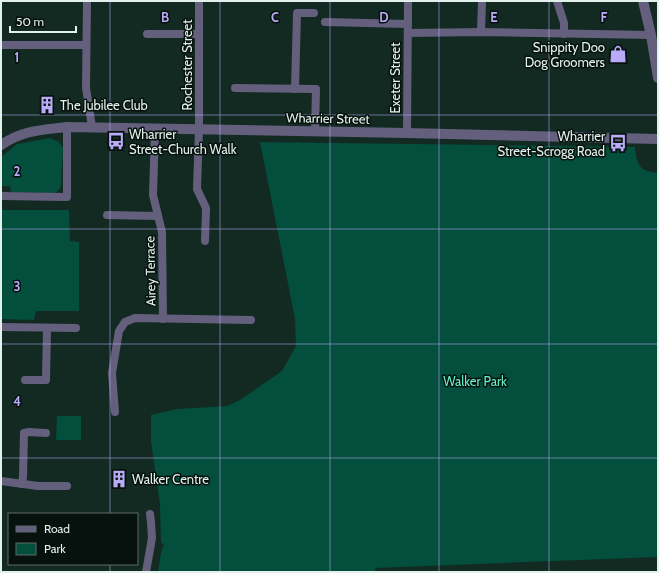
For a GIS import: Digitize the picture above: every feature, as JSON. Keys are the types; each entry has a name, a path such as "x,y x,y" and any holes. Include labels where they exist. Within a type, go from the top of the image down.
{"street":[{"path":"87,1 86,88 92,128"},
{"name":"Rochester Street","path":"199,1 199,129 197,189 206,208 205,241"},
{"name":"Exeter Street","path":"407,133 408,1"},
{"path":"480,32 482,1"},
{"path":"557,1 564,22 564,34"},
{"path":"643,1 651,35 658,78"},
{"path":"295,89 297,13 314,13"},
{"name":"Exeter Street","path":"325,22 408,24"},
{"path":"408,33 480,32 651,35"},
{"path":"147,34 199,34"},
{"path":"1,45 86,45"},
{"path":"235,88 316,89 315,131"},
{"path":"1,196 67,197 67,127"},
{"name":"Wharrier Street","path":"1,145 10,139 30,131 67,127 658,139"},
{"name":"Airey Terrace","path":"155,128 153,194 162,232 163,319"},
{"path":"107,215 158,216"},
{"name":"Airey Terrace","path":"115,412 112,373 119,331 124,322 135,318 251,320"},
{"path":"1,327 76,328"},
{"path":"25,380 46,380 48,328"},
{"path":"22,484 24,433 46,433"},
{"path":"1,481 38,486 67,486"},
{"path":"146,572 152,538 152,522 150,514"}],"green space":[{"path":"50,138 59,142 63,148 61,186 58,191 54,193 11,192 10,186 1,186 1,157 17,144"},
{"name":"Walker Park","path":"260,142 635,147 640,166 647,171 658,173 658,557 375,568 376,572 158,572 164,544 161,543 160,505 151,441 151,415 177,409 227,406 240,400 282,371 296,346 295,319"},
{"path":"1,210 69,210 70,241 79,242 79,311 36,311 34,320 1,319"},
{"path":"57,416 81,416 81,440 56,440"}],"place":[{"name":"Snippity Doo Dog Groomers","path":"618,54"},
{"name":"The Jubilee Club","path":"47,105"},
{"name":"Wharrier Street-Church Walk","path":"116,141"},
{"name":"Wharrier Street-Scrogg Road","path":"618,143"},
{"name":"Walker Centre","path":"119,479"}]}
